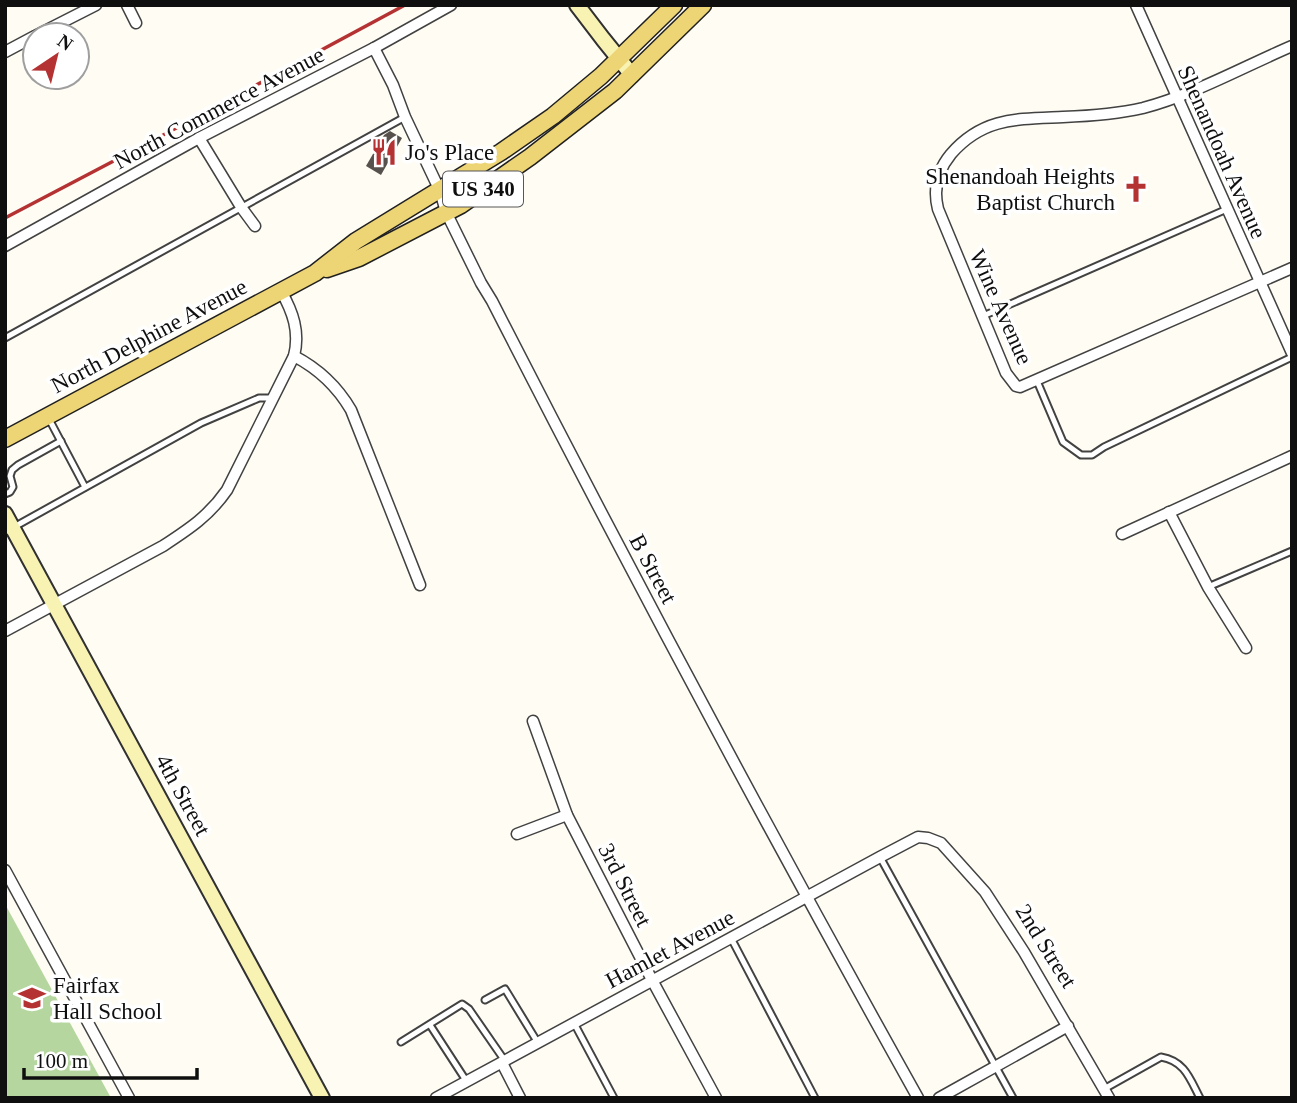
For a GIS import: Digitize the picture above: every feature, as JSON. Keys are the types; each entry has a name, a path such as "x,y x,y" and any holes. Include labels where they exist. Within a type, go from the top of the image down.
{"main road":[{"name":"North Delphine Avenue","path":"315,273 356,241 440,191 553,116 601,76 674,5"},
{"name":"North Delphine Avenue","path":"5,439 315,273 359,258 461,205 575,124 632,75 703,5"}],"street":[{"path":"65,21 96,5"},
{"path":"127,5 136,23"},
{"name":"North Commerce Avenue","path":"5,246 200,138 451,5"},
{"path":"577,5 632,75"},
{"name":"Shenandoah Avenue","path":"1138,6 1260,283 1289,338 1292,355"},
{"path":"5,52 21,44"},
{"name":"Wine Avenue","path":"1037,381 1025,387 1016,386 1006,373 938,209 935,187 944,162 966,140 993,125 1019,118 1085,116 1147,107 1203,86 1292,46"},
{"name":"B Street","path":"374,48 440,191 446,212 481,283 806,897 918,1098"},
{"path":"200,138 255,226"},
{"path":"1037,381 1292,268"},
{"path":"5,631 163,546 209,513 227,490 294,356 297,333 292,313 281,291"},
{"path":"294,356 330,381 351,410 420,585"},
{"path":"1122,534 1292,456"},
{"path":"1169,512 1208,587 1246,648"},
{"name":"4th Street","path":"5,514 9,530 54,605 322,1098"},
{"name":"3rd Street","path":"533,721 567,815 716,1098"},
{"path":"517,834 567,815"},
{"name":"Hamlet Avenue","path":"436,1098 923,836"},
{"name":"2nd Street","path":"923,836 947,849 985,892 1024,952 1107,1093"},
{"path":"5,870 129,1098"},
{"path":"939,1098 1068,1026"},
{"path":"504,1062 520,1098"}],"lane":[{"path":"5,338 405,117"},
{"path":"983,316 1227,209"},
{"path":"1037,381 1063,442 1081,455 1092,455 1292,355"},
{"path":"9,530 201,423 259,398 273,398"},
{"path":"48,416 85,487"},
{"path":"5,495 13,487 10,476 12,470 61,441"},
{"path":"1208,587 1292,551"},
{"path":"880,857 1013,1098"},
{"path":"731,938 815,1098"},
{"path":"485,1000 505,989 538,1043"},
{"path":"401,1042 462,1004 469,1009 504,1062"},
{"path":"574,1023 614,1098"},
{"path":"430,1025 467,1082"},
{"path":"1107,1093 1161,1057 1178,1062 1200,1098"}],"green space":[{"name":"Fairfax Hall School","path":"5,904 111,1098 5,1098"}],"building":[{"path":"390,131 402,138 381,175 366,166 384,135"}],"railway":[{"path":"5,218 405,5"}],"place":[{"name":"Jo's Place","path":"384,152"},
{"name":"Shenandoah Heights Baptist Church","path":"1136,189"},
{"name":"Fairfax Hall School","path":"32,998"}]}
